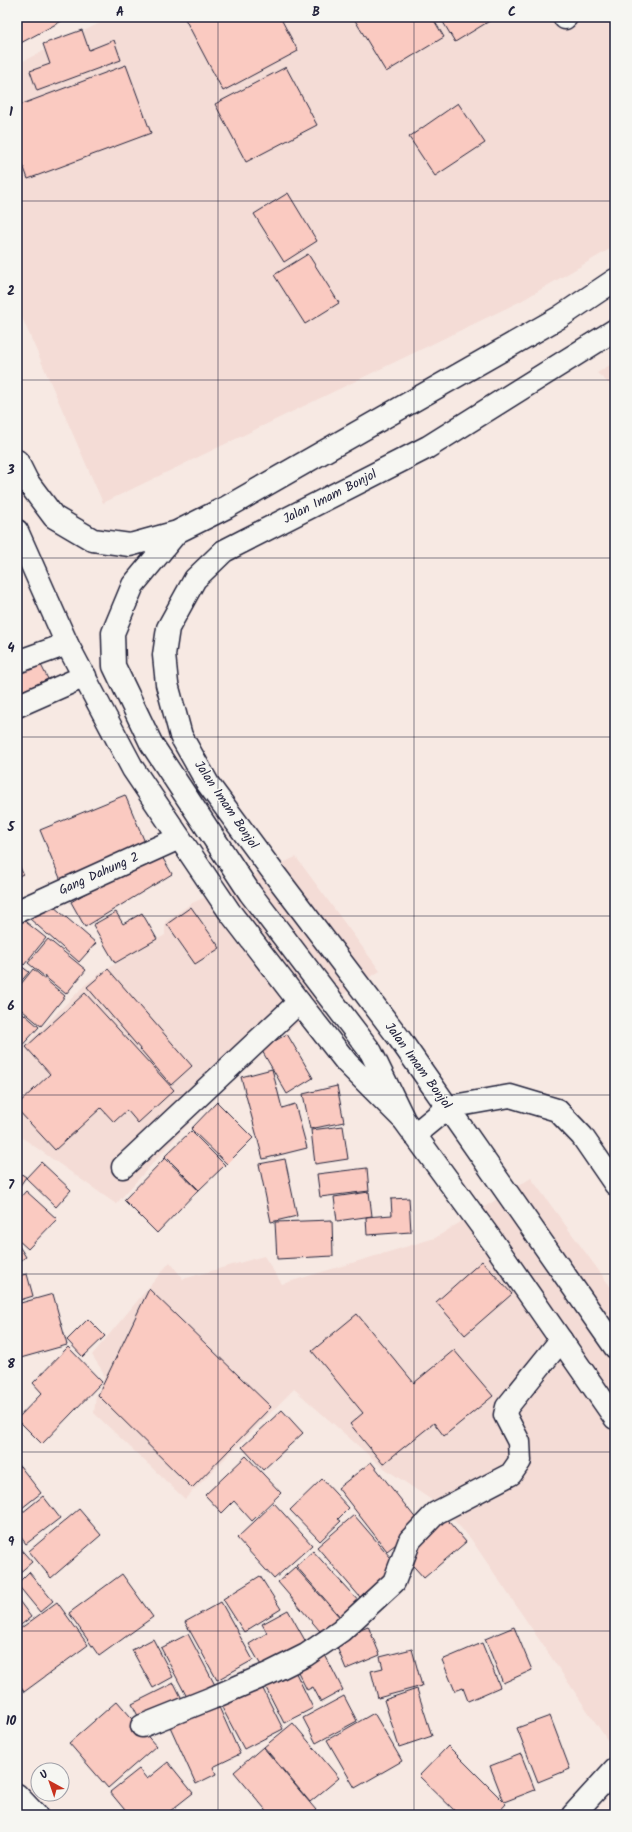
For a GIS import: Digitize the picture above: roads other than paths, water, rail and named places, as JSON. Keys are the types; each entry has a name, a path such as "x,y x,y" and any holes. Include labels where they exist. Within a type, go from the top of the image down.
{"main road":[{"path":"17,461 27,481 54,517 93,540 130,545 176,532 227,508 560,317 615,280"},
{"name":"Jalan Imam Bonjol","path":"615,330 428,447 224,551 195,579 168,628 164,655 166,684 181,736 208,784 399,1038 615,1347"},
{"path":"17,531 67,644 133,769 179,838 229,912 347,1063 409,1128 492,1242 615,1418"},
{"path":"176,532 133,584 113,633 114,666 151,743 250,893 371,1052 409,1128"},
{"path":"17,662 67,644"},
{"path":"17,706 85,676"},
{"name":"Gang Dahung 2","path":"18,911 179,838"},
{"path":"123,1167 299,1002"},
{"path":"409,1128 448,1107 510,1096 557,1110 582,1136 615,1184"},
{"path":"142,1726 212,1698 306,1655 341,1631 366,1609 394,1582 410,1540 436,1513 512,1474 520,1461 518,1442 505,1415 507,1406 561,1340"},
{"path":"573,1815 615,1769"},
{"path":"17,1795 36,1815"}]}
